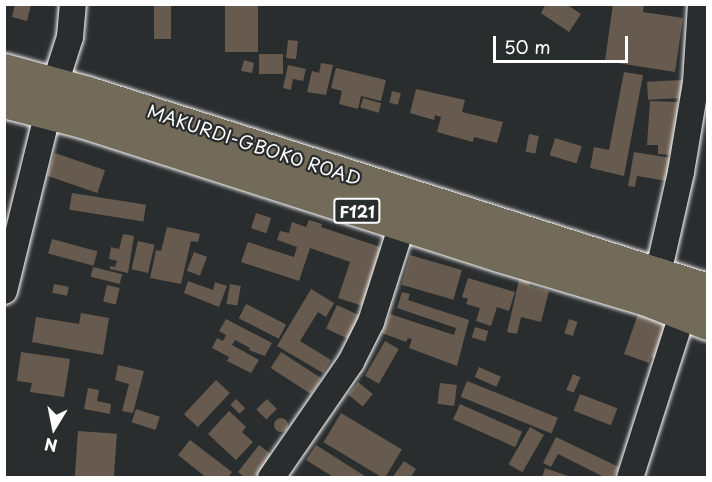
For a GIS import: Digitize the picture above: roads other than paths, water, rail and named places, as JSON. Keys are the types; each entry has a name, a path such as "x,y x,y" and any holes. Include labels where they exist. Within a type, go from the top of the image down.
{"main road":[{"name":"MAKURDI-GBOKO ROAD","path":"4,70 52,99 708,290"},
{"name":"F121","path":"4,102 52,99 402,225 647,300 695,319"}],"street":[{"path":"4,291 52,99 70,37 73,4"},
{"path":"658,274 681,172 694,93 701,4"},
{"path":"271,477 351,362 371,322 402,225"},
{"path":"630,477 695,319"}]}
